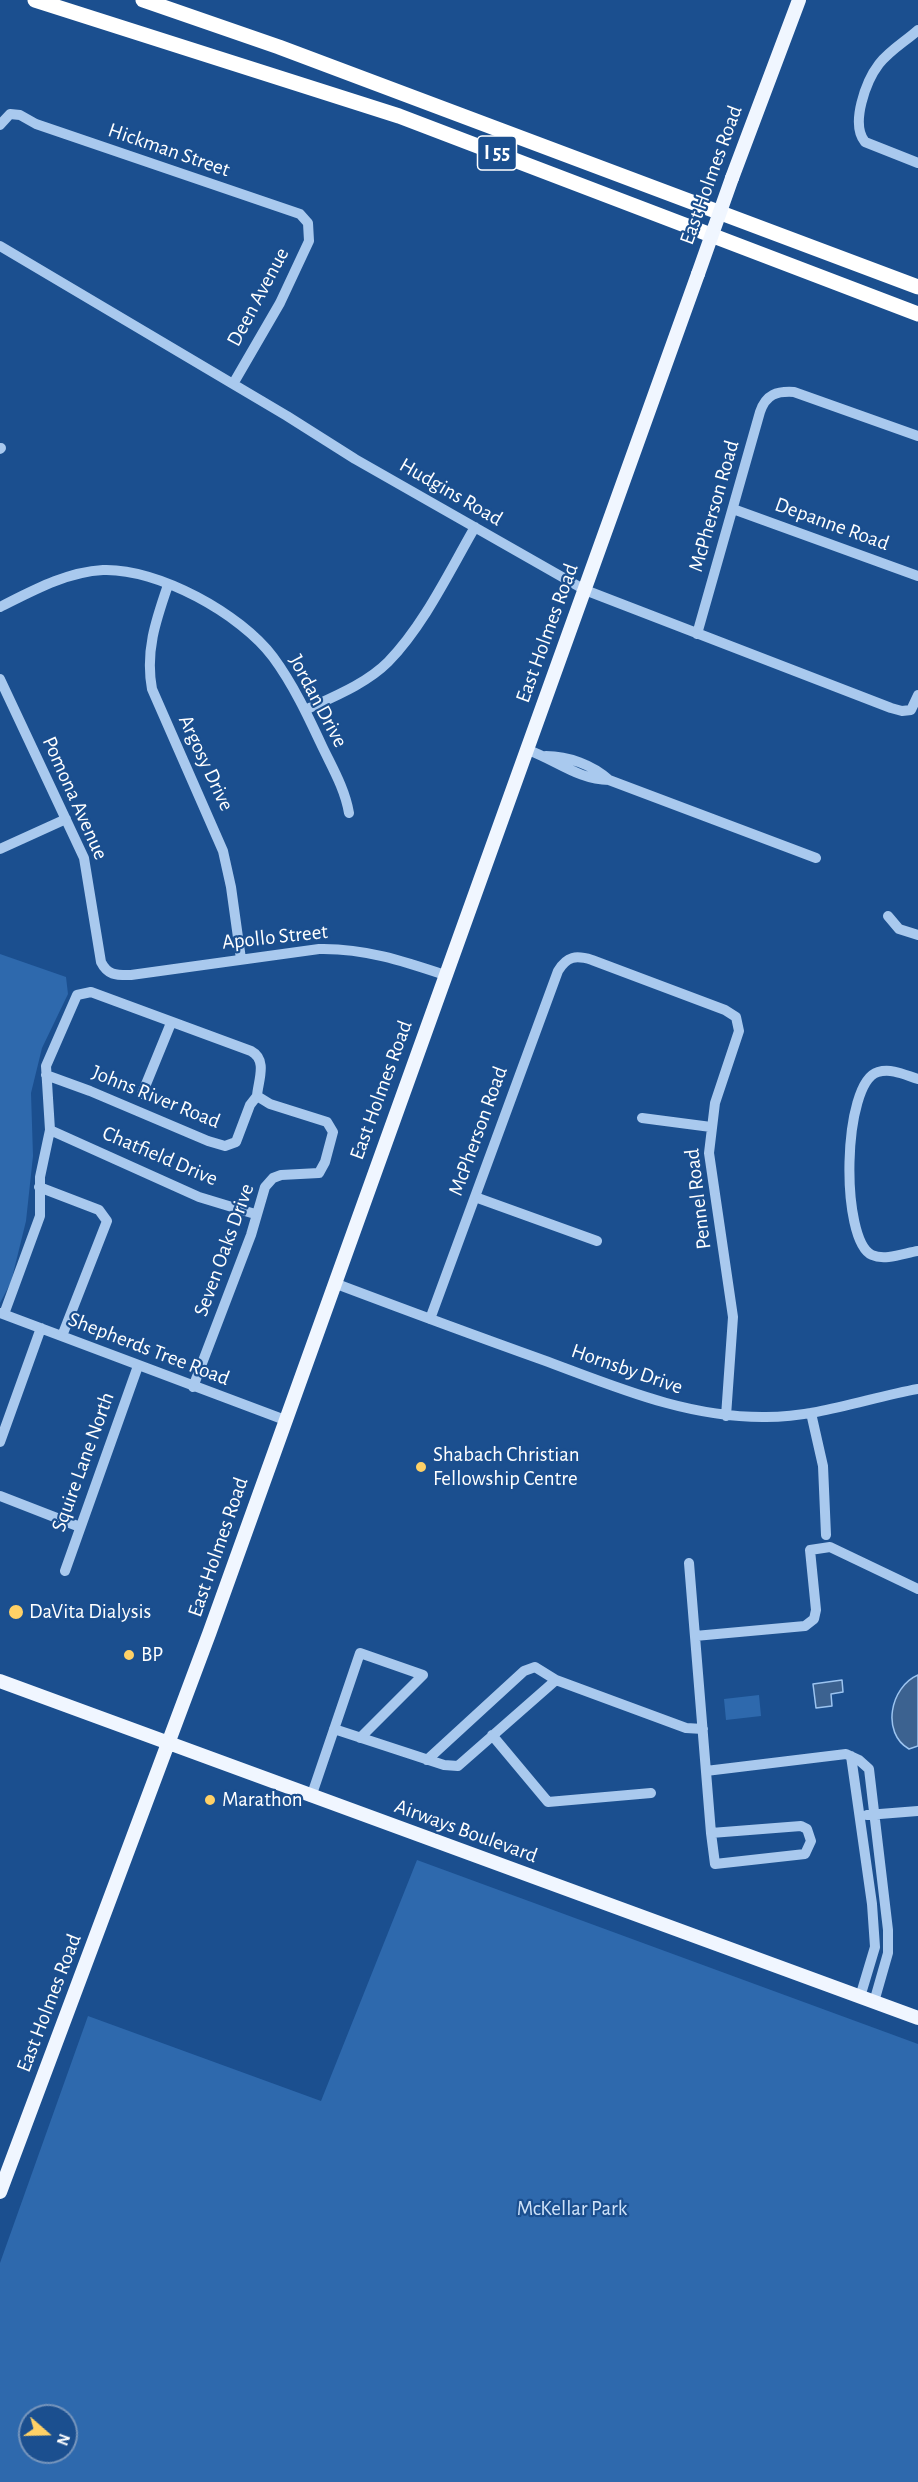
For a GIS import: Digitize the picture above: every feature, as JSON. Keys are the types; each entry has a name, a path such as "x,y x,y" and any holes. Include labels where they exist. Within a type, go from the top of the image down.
{"highway":[{"name":"I 55","path":"35,0 399,116 918,314"},
{"name":"I 55","path":"143,0 279,47 918,287"}],"main road":[{"name":"East Holmes Road","path":"0,2192 170,1743 732,177 799,0"},
{"name":"Airways Boulevard","path":"0,1681 310,1797 918,2018"}],"street":[{"path":"918,30 884,59 872,76 859,122 860,136 870,145 918,163"},
{"name":"Hickman Street","path":"0,125 10,114 300,214 310,227"},
{"name":"Deen Avenue","path":"233,384 286,290 309,241 310,227"},
{"name":"Hudgins Road","path":"0,246 355,459 585,590 891,708 902,711 910,710 918,695"},
{"name":"McPherson Road","path":"697,634 762,405 775,393 794,392 918,436"},
{"name":"Depanne Road","path":"733,509 918,576"},
{"path":"305,710 346,692 387,663 419,621 475,527"},
{"name":"Jordan Drive","path":"0,607 59,579 94,571 128,572 204,600 231,617 273,656 305,710 345,797 349,813"},
{"name":"Argosy Drive","path":"168,585 150,647 152,689 223,851 231,887 241,959"},
{"name":"Pomona Avenue","path":"0,679 86,866 101,962 108,972"},
{"path":"528,750 546,756 557,766 596,780 609,780 816,858"},
{"path":"0,849 66,819"},
{"path":"888,916 899,929 918,936"},
{"name":"Apollo Street","path":"108,972 114,975 131,975 319,950 350,950 382,955 445,975"},
{"name":"McPherson Road","path":"430,1319 558,971 568,958"},
{"name":"Pennel Road","path":"568,958 592,960 698,999 736,1017 739,1025 738,1037 718,1093 711,1127 710,1171 733,1317 726,1416"},
{"name":"Johns River Road","path":"91,992 171,1023 256,1054 261,1063 256,1096 250,1104 236,1142 225,1146 208,1141 46,1075 46,1066 52,1047 77,995 91,992"},
{"path":"142,1094 171,1023"},
{"path":"918,1079 896,1071 876,1072 865,1085 850,1143 850,1182 860,1241 871,1255 883,1257 918,1251"},
{"path":"2,1314 39,1224 39,1187 50,1130 46,1075"},
{"name":"Seven Oaks Drive","path":"193,1387 251,1235 255,1214 265,1187 273,1178 281,1175 319,1173 325,1162 333,1132 327,1122 270,1104 256,1096"},
{"path":"642,1118 711,1127"},
{"name":"Chatfield Drive","path":"50,1130 199,1197 255,1214"},
{"path":"39,1187 99,1210 107,1221 62,1336"},
{"path":"475,1197 597,1241"},
{"name":"Hornsby Drive","path":"334,1283 655,1401 726,1416 783,1417 918,1389"},
{"name":"Shepherds Tree Road","path":"2,1314 285,1420"},
{"path":"1,1436 41,1328"},
{"name":"Squire Lane North","path":"65,1571 138,1366"},
{"path":"811,1413 823,1466 826,1535"},
{"path":"0,1496 80,1527"},
{"path":"696,1636 805,1626 814,1619 816,1610 810,1550 830,1546 918,1589"},
{"path":"689,1563 711,1833 716,1864 805,1854 811,1840 807,1829 801,1826 711,1833"},
{"path":"310,1797 360,1653 423,1675 360,1738"},
{"path":"427,1760 524,1671 535,1667 556,1680 686,1728 703,1729"},
{"path":"334,1729 427,1760 458,1766 556,1680"},
{"path":"492,1735 548,1802 651,1793"},
{"path":"706,1770 846,1754 864,1763 869,1770 888,1930 888,1953 874,2002"},
{"path":"851,1755 861,1816 876,1947 860,1997"},
{"path":"861,1816 874,1817 918,1811"}],"green space":[{"path":"0,954 66,977 68,994 42,1048 31,1093 33,1156 26,1221 11,1282 0,1303"},
{"path":"759,1695 761,1716 726,1720 724,1699"},
{"name":"McKellar Park","path":"417,1860 918,2044 918,2482 0,2482 0,2263 88,2016 321,2101"}],"shaded area":[{"path":"918,1675 918,1746 909,1749 900,1742 895,1732 892,1710 901,1689"},
{"path":"842,1680 843,1692 831,1694 832,1706 816,1708 813,1684"}],"place":[{"name":"Shabach Christian Fellowship Centre","path":"421,1467"},
{"name":"DaVita Dialysis","path":"16,1612"},
{"name":"BP","path":"129,1655"},
{"name":"Marathon","path":"210,1800"}]}
